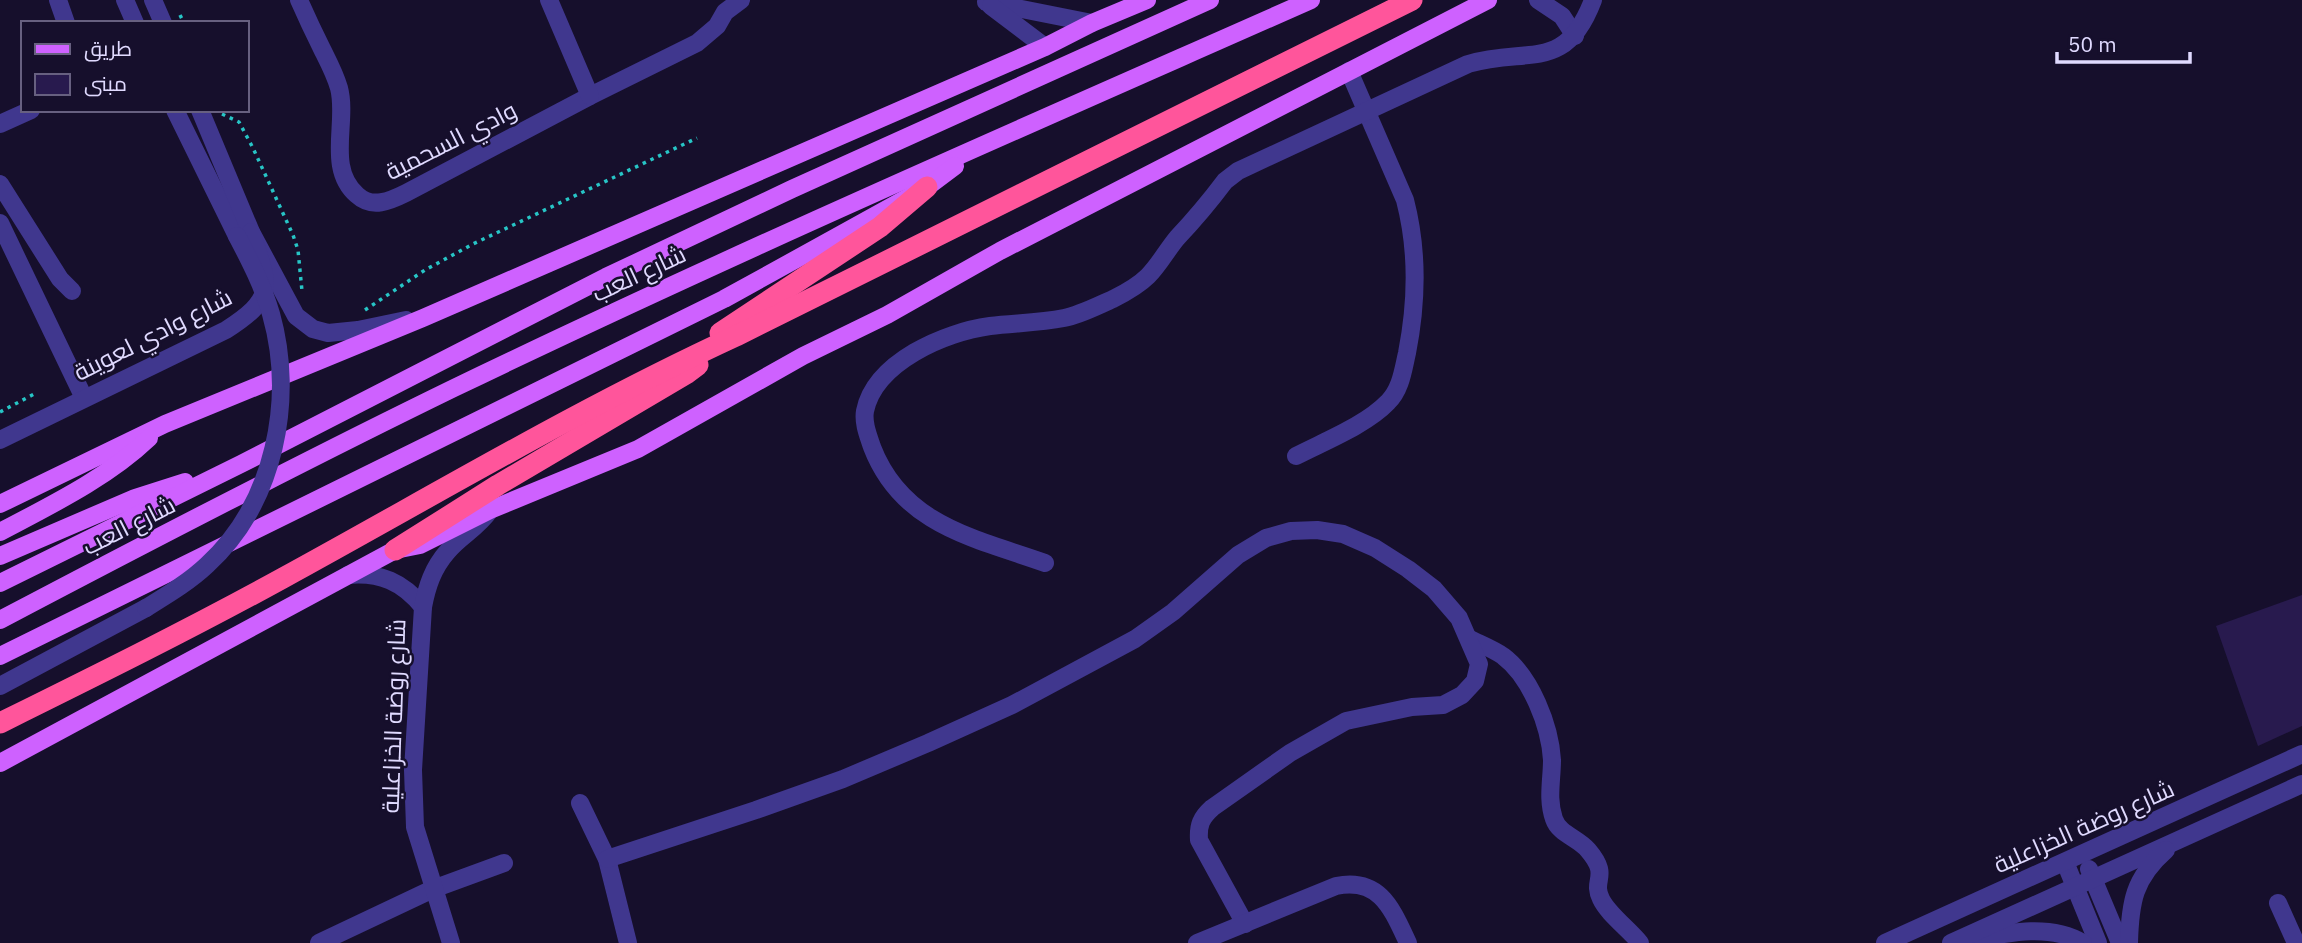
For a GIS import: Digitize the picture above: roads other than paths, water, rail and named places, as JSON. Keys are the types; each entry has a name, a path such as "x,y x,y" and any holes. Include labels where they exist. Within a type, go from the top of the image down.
{"highway":[{"path":"0,723 282,579 434,493 675,364 1412,0"},
{"path":"675,364 880,227 927,187"},
{"path":"395,550 498,485 686,374 736,336"}],"main road":[{"path":"0,504 165,424 423,318 1147,0"},
{"name":"شارع العب","path":"0,583 241,464 606,277 792,189 1210,0"},
{"name":"شارع العب","path":"0,620 453,389 776,238 1311,0"},
{"path":"0,763 395,550 420,545 490,510 647,444 803,356 879,320 1000,251 1488,0"},
{"path":"0,656 724,299 927,187 978,148"},
{"path":"0,532 105,472 137,450 165,424"},
{"path":"0,556 135,498 241,464"}],"street":[{"path":"58,0 65,21"},
{"path":"125,0 134,21"},
{"path":"153,0 162,21"},
{"name":"وادي السحمية","path":"299,0 338,84 341,103 342,173 348,186 358,197 368,202 385,202 397,198 590,96 698,43 711,32 725,12 741,0"},
{"path":"549,0 590,96"},
{"path":"1538,0 1562,16 1575,36"},
{"path":"1045,563 944,525 917,510 898,492 885,473 866,429 865,412 872,392 899,363 936,342 989,326 1067,318 1115,298 1147,276 1232,176 1245,167 1468,64 1493,57 1549,52 1575,36 1592,0"},
{"path":"984,1 1092,23"},
{"path":"984,1 1045,47"},
{"path":"1297,456 1374,415 1390,401 1399,385 1411,333 1415,284 1412,230 1405,200 1349,72"},
{"path":"0,124 27,112"},
{"path":"176,112 244,234 296,316 313,329 328,333 342,333 423,318"},
{"path":"0,686 146,608 208,564 237,530 252,506 272,456 278,431 280,402 275,328 201,112"},
{"path":"0,184 60,279 72,291"},
{"path":"0,223 84,398"},
{"name":"شارع وادي لعوينة","path":"0,440 226,330 251,312 265,293 266,277 244,234"},
{"name":"شارع روضة الخزاعلية","path":"451,943 415,827 413,770 423,607 428,584 436,566 447,551 474,529 490,510"},
{"path":"607,859 843,779 1012,705 1135,639 1173,612 1238,555 1266,538 1291,531 1317,530 1343,534 1375,548 1434,589 1459,618 1470,639 1479,664 1475,681 1462,695 1443,705 1346,721 1290,753 1203,816 1198,828 1199,840 1245,924"},
{"name":"شارع روضة الخزاعلية","path":"348,575 363,574 390,579 414,596 423,607"},
{"path":"1470,639 1504,656 1524,679 1536,701 1550,741 1552,762 1549,795 1555,823 1559,829 1583,844 1599,863 1600,897 1640,943"},
{"name":"شارع روضة الخزاعلية","path":"1885,943 2302,754"},
{"name":"شارع روضة الخزاعلية","path":"1951,943 2302,784"},
{"path":"580,803 607,859 628,943"},
{"path":"2129,943 2130,910 2139,880 2155,859 2177,840"},
{"path":"2083,854 2120,943"},
{"path":"2065,862 2098,943"},
{"path":"319,943 433,889 504,863"},
{"path":"1197,943 1336,886 1350,884 1365,886 1387,903 1408,943"},
{"path":"2278,903 2296,943"},
{"path":"1951,943 2035,931 2060,933 2083,943"}]}
